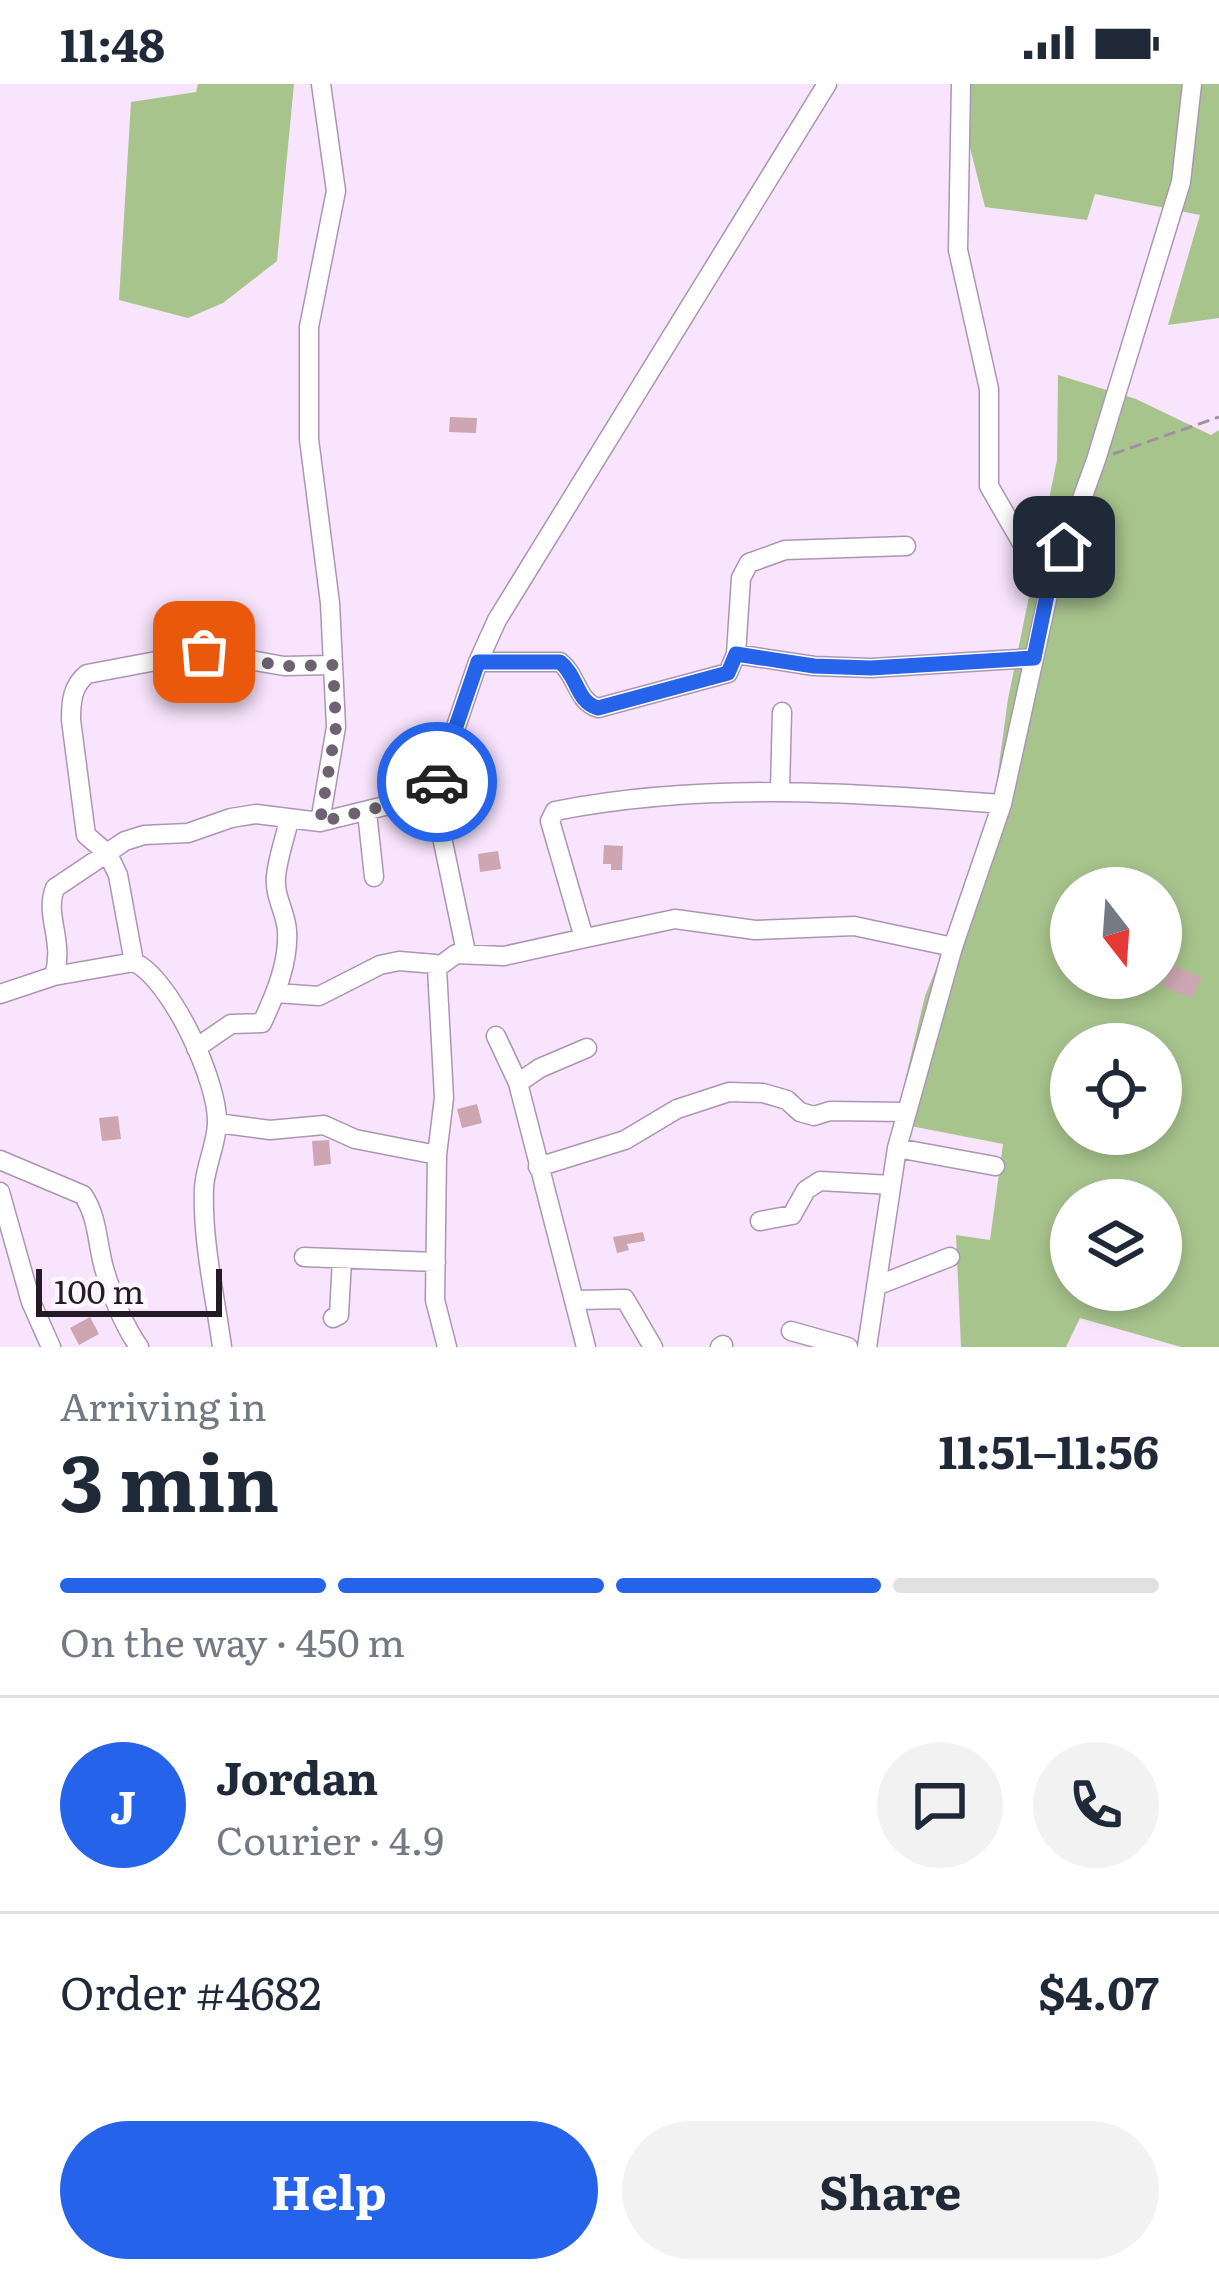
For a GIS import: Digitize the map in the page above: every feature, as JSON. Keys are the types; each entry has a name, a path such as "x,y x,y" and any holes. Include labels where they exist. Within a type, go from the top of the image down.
{"street":[{"path":"320,822 336,727 330,603 309,439 309,327 336,190 321,84"},
{"path":"466,952 433,794 478,662 497,620 827,84"},
{"path":"961,84 958,250 989,389 989,486 1048,590"},
{"path":"867,1347 897,1148 953,946 1002,804 1048,590 1096,460 1181,182 1192,84"},
{"path":"478,662 560,662 570,670 582,700 598,708 728,673 736,654 741,578 749,563 785,550 906,546"},
{"path":"134,962 124,901 108,854 86,835 70,719 70,700 78,681 87,674 204,652 284,666 333,665"},
{"path":"736,654 814,666 871,668 1034,658"},
{"path":"781,790 782,712"},
{"path":"581,939 584,935 550,821 555,811 652,794 781,790 1002,804"},
{"path":"54,976 59,946 50,900 55,888 124,841 199,830 256,814 320,822 433,794"},
{"path":"367,812 374,877"},
{"path":"196,1048 231,1024 262,1023 276,993 287,930 276,877 289,820"},
{"path":"437,968 466,952 504,956 675,919 755,930 854,926 953,946"},
{"path":"276,993 327,994 380,965 399,961 437,968 444,1098 437,1155 435,1300 447,1347"},
{"path":"0,994 54,976 134,962 146,967 158,983 212,1085 217,1123 204,1186 223,1347"},
{"path":"496,1036 518,1083 586,1347"},
{"path":"518,1083 587,1048"},
{"path":"538,1168 625,1140 677,1109 729,1092 763,1093 814,1116 830,1111 907,1112"},
{"path":"217,1123 270,1130 324,1125 355,1138 437,1155"},
{"path":"897,1148 995,1166"},
{"path":"0,1160 82,1195 95,1222 104,1268 126,1328 139,1347"},
{"path":"760,1222 792,1215 806,1190 820,1181 891,1185"},
{"path":"0,1192 31,1302 51,1347"},
{"path":"304,1257 436,1262"},
{"path":"876,1286 950,1257"},
{"path":"333,1318 339,1315 342,1260"},
{"path":"577,1300 626,1299 653,1347"},
{"path":"791,1330 848,1347"}],"path":[{"path":"1096,460 1219,416"}],"green space":[{"path":"198,84 294,84 277,261 223,303 188,318 119,300 131,102 196,92"},
{"path":"954,84 1219,84 1219,318 1168,325 1200,215 1095,194 1087,220 985,207"},
{"path":"1058,375 1136,399 1211,435 1219,430 1219,1347 1181,1347 1080,1318 1066,1347 961,1347 956,1235 990,1240 1003,1144 895,1123 925,996 989,838 1008,699 1057,460"}],"building":[{"path":"450,417 477,418 476,433 449,432"},
{"path":"604,845 623,846 622,870 603,864"},
{"path":"498,851 501,869 480,872 478,854"},
{"path":"1182,969 1201,977 1192,998 1182,994"},
{"path":"477,1104 482,1123 462,1128 457,1109"},
{"path":"118,1116 121,1139 102,1141 99,1118"},
{"path":"329,1140 331,1164 314,1166 312,1141"},
{"path":"643,1232 645,1241 627,1244 629,1250 617,1253 613,1237"},
{"path":"90,1317 99,1334 79,1345 70,1328"}],"way so far":[{"path":"204,652 284,666 333,665 336,727 320,822 433,794 437,782"}],"route":[{"path":"437,782 478,662 560,662 570,670 582,700 598,708 728,673 736,654 814,666 871,668 1034,658 1048,590 1064,547"}]}
